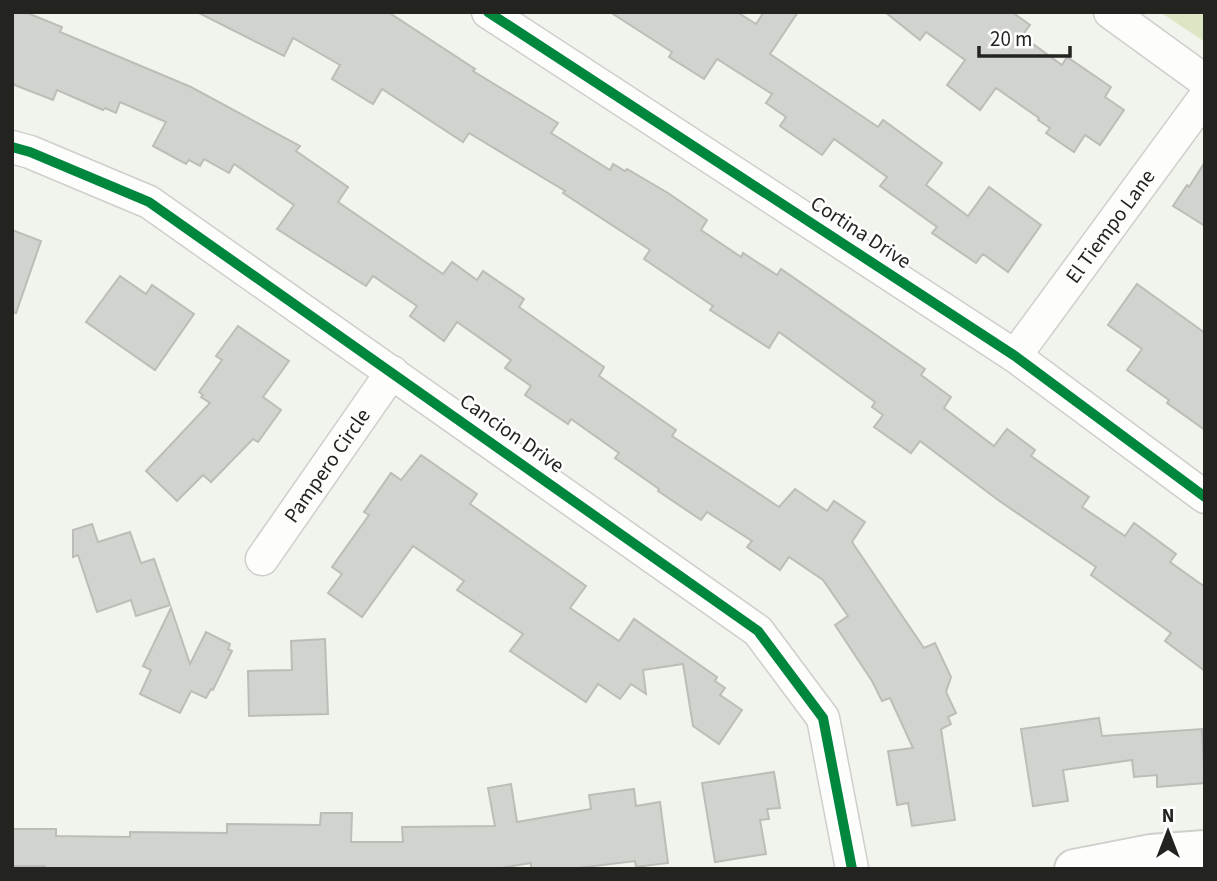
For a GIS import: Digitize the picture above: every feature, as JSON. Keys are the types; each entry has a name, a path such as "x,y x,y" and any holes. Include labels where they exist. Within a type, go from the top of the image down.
{"street":[{"name":"Cortina Drive","path":"488,12 1015,356 1205,497"},
{"path":"1110,12 1205,81"},
{"name":"El Tiempo Lane","path":"1015,356 1205,97"},
{"name":"Cancion Drive","path":"12,147 149,202 758,631 823,718 852,869"},
{"name":"Pampero Circle","path":"262,559 392,372"},
{"path":"1074,869 1152,854 1205,850"}],"green space":[{"path":"1160,12 1205,12 1205,42"}],"building":[{"path":"12,12 25,12 62,27 60,32 191,87 300,146 296,151 348,187 338,202 443,274 452,262 477,280 483,271 524,299 519,307 604,367 599,376 676,430 672,436 779,507 795,489 827,511 834,501 865,522 852,542 924,648 935,643 951,677 946,692 956,713 948,717 951,724 941,729 955,820 912,826 908,803 897,805 888,751 913,748 890,698 882,701 835,625 848,616 823,580 789,557 780,570 747,547 752,541 707,512 701,520 658,491 659,489 615,458 619,453 571,419 568,424 525,395 531,386 505,368 511,360 457,322 444,341 410,316 417,306 373,276 366,286 277,229 294,205 234,164 229,173 204,159 200,166 189,160 186,164 153,146 166,122 120,102 116,113 57,90 53,100 12,84"},
{"path":"197,12 388,12 475,69 473,71 558,123 551,133 610,170 613,164 625,171 627,169 668,193 707,220 701,230 741,257 743,253 777,275 781,269 925,369 921,375 951,397 944,408 994,446 1007,429 1035,450 1031,456 1089,497 1082,507 1125,536 1134,523 1176,554 1170,562 1205,587 1205,671 1165,641 1171,633 1091,575 1096,567 998,500 920,441 911,453 874,427 883,415 872,407 875,402 779,332 769,348 710,310 713,306 644,259 650,250 563,193 565,191 469,133 463,142 382,89 373,104 332,79 340,65 293,38 284,56"},
{"path":"610,12 737,12 756,24 764,12 798,12 770,54 878,127 883,120 942,163 926,185 968,216 989,187 1041,225 1008,272 983,254 976,263 932,233 937,227 880,186 887,177 834,139 822,155 780,126 786,117 766,103 772,94 717,59 704,79 669,57 672,52"},
{"path":"885,12 1012,12 1030,25 1022,36 1062,65 1067,57 1111,87 1105,97 1124,110 1100,145 1085,135 1074,152 1046,133 1050,128 1038,120 1039,118 996,88 980,110 947,85 965,60 926,32 920,40"},
{"path":"1205,162 1205,226 1173,206"},
{"path":"12,230 41,241 16,313 12,312"},
{"path":"120,276 146,294 152,285 194,314 155,370 86,322"},
{"path":"1137,284 1205,333 1205,430 1127,370 1142,349 1108,325"},
{"path":"238,326 289,361 263,397 281,410 258,442 253,439 211,482 203,475 177,501 146,471 210,403 201,397 203,395 199,392 222,360 216,356"},
{"path":"421,455 477,494 470,504 586,586 570,608 619,641 634,619 717,677 715,681 725,688 720,695 742,710 719,744 693,726 683,664 643,670 646,694 631,684 620,699 598,684 586,702 510,651 523,634 457,590 464,581 413,546 362,617 328,593 342,574 332,567 369,515 364,512 391,473 401,480"},
{"path":"92,524 98,542 130,532 141,563 154,559 170,605 136,616 131,600 97,612 78,555 73,557 73,530"},
{"path":"171,608 190,664 206,632 230,644 228,649 232,651 213,690 211,689 206,698 191,691 180,713 140,694 151,670 143,666"},
{"path":"325,639 328,714 249,716 248,671 292,670 291,641"},
{"path":"1099,718 1102,736 1202,729 1205,783 1157,787 1157,775 1134,777 1132,760 1063,770 1068,801 1033,806 1021,729"},
{"path":"774,772 780,808 767,809 769,819 760,820 766,854 715,862 702,783"},
{"path":"511,784 517,822 591,809 589,795 634,789 636,806 660,802 668,863 636,867 635,861 570,869 531,869 531,863 495,869 45,869 45,866 12,866 12,829 56,829 56,836 130,837 130,832 227,833 227,824 320,825 321,813 352,813 351,842 403,842 402,827 495,826 488,788"}],"cycle path":[{"path":"488,12 1015,356 1205,497"},
{"path":"12,147 149,202 758,631 823,718 852,869"}]}
